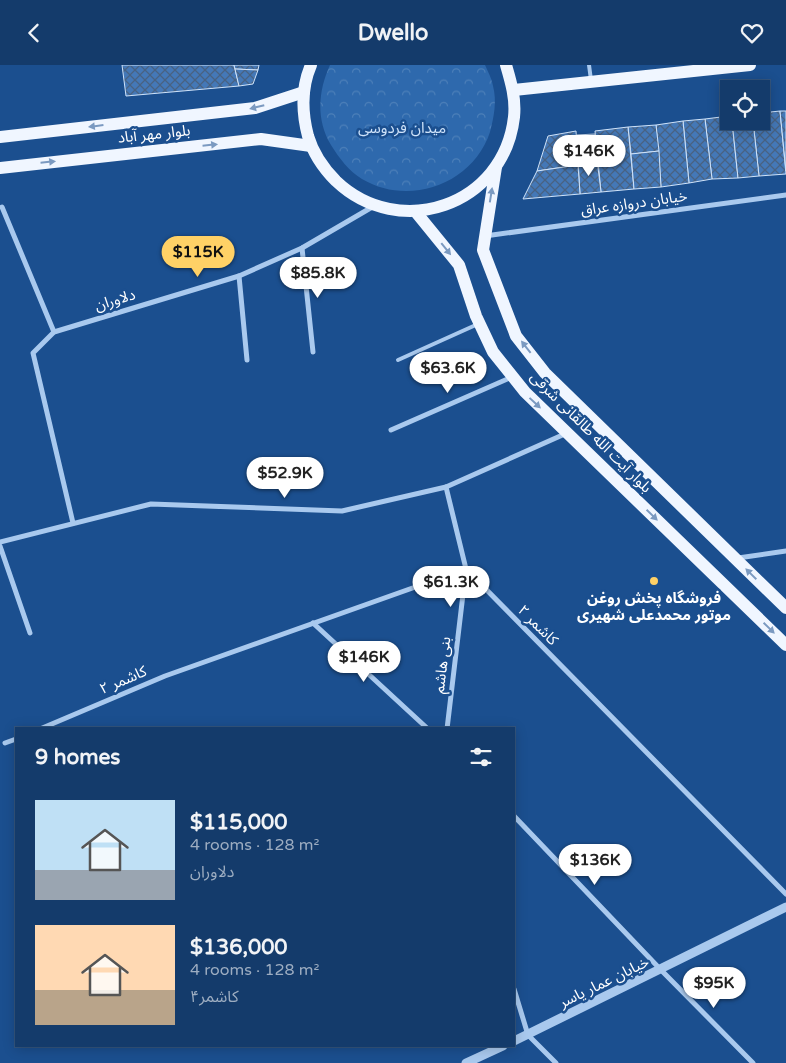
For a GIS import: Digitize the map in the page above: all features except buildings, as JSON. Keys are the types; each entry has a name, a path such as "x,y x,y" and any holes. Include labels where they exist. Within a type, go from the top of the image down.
{"main road":[{"path":"311,65 304,92 304,119 311,146 326,171 347,192 374,206 394,211 439,208 461,198 480,185 496,167 508,143 514,117 514,90 506,65"},
{"path":"514,90 592,82 658,70 750,65"},
{"name":"بلوار مهر آباد","path":"0,137 255,108 304,92"},
{"name":"بلوار مهر آباد","path":"0,169 261,139 311,146"},
{"name":"بلوار آیت الله طالقانی شرقی","path":"496,167 483,250 516,336 545,373 786,608"},
{"name":"بلوار آیت الله طالقانی شرقی","path":"415,211 459,265 480,323 493,351 525,393 786,645"}],"street":[{"name":"خیابان دروازه عراق","path":"485,236 786,195"},
{"name":"دلاوران","path":"73,523 33,353 54,331 239,276 302,248 374,206"},
{"path":"2,207 54,331"},
{"path":"302,248 313,352"},
{"path":"239,276 247,360"},
{"path":"391,430 512,376"},
{"path":"0,541 151,504 342,511 446,487 567,433"},
{"name":"بنی هاشم","path":"446,487 466,569 447,727"},
{"path":"0,546 30,633"},
{"path":"735,558 786,551"},
{"name":"کاشمر ۲","path":"45,727 165,676 466,569 786,894"},
{"path":"313,623 426,727"},
{"path":"5,743 15,739"},
{"path":"515,817 754,1063"},
{"name":"خیابان عمار یاسر","path":"515,1041 786,907"},
{"path":"515,992 528,1035 556,1063"},
{"path":"466,1063 501,1047"}],"lane":[{"path":"588,65 592,82"},
{"path":"398,360 480,323"}],"green space":[{"name":"میدان فردوسی","path":"330,65 485,65 490,75 495,103 490,132 482,150 469,165 454,177 437,185 419,190 399,191 380,187 362,179 337,155 323,126 320,105 321,95"}],"place":[{"name":"فروشگاه پخش روغن موتور محمدعلی شهیری","path":"654,581"}]}
